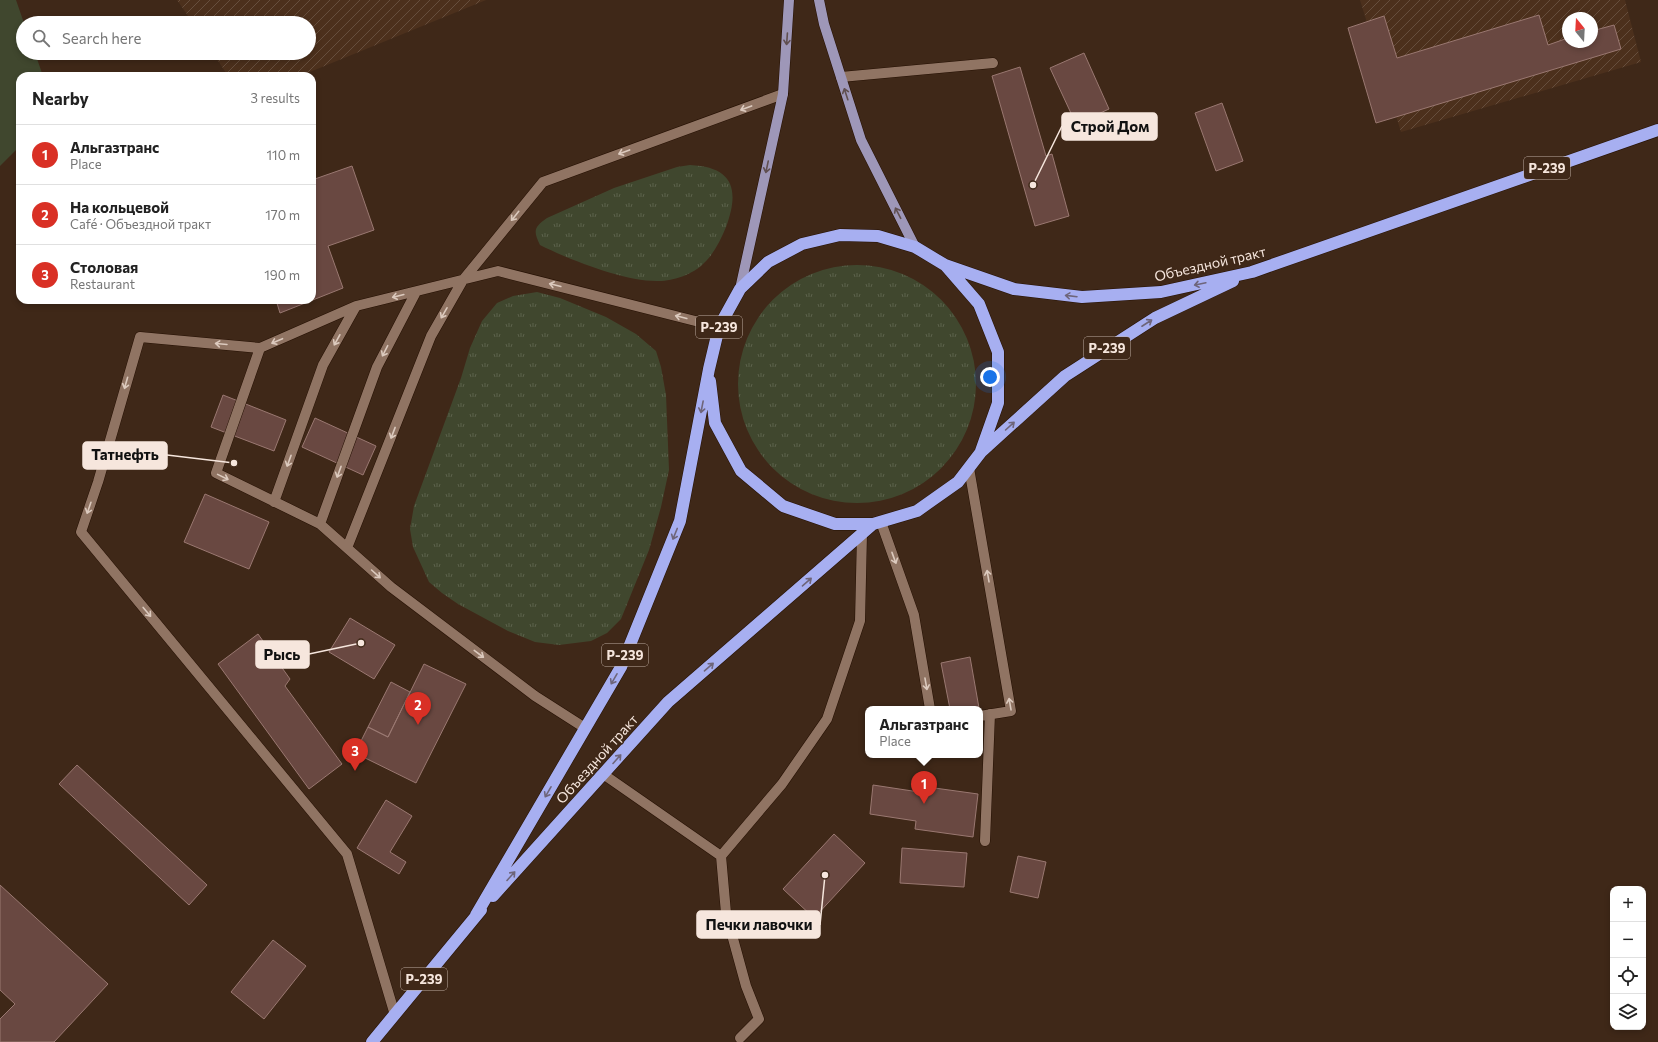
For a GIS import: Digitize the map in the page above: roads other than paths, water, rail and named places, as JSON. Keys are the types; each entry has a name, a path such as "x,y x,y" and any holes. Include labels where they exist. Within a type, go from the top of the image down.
{"highway":[{"name":"Объездной тракт","path":"709,369 719,327 740,289 768,262 802,244 840,235 878,236 915,247 945,265 1014,289 1082,297 1162,292 1252,272 1658,130"},
{"name":"Р-239","path":"945,265 979,304 998,352 998,403 981,452"},
{"name":"Р-239","path":"709,369 715,423 741,471 783,506 835,524 877,523 917,511 958,482 981,452 1065,376 1155,318 1252,272"},
{"name":"Р-239","path":"476,916 621,667 680,521 709,369"},
{"name":"Объездной тракт","path":"372,1042 476,916 668,702 862,534 877,523"}],"main road":[{"path":"740,289 783,94 789,0"},
{"path":"818,0 824,24 861,140 915,247"}],"lane":[{"path":"841,77 993,63"},
{"path":"347,548 431,336 463,280 543,182 783,94"},
{"path":"395,1015 347,854 81,532 98,482 140,337 260,348 356,306 498,271 719,327"},
{"path":"320,524 377,367 416,292"},
{"path":"274,502 323,365 356,306"},
{"path":"260,348 216,474 320,524 391,587 535,696 585,728"},
{"path":"969,468 1011,711 985,715 985,841"},
{"path":"877,523 914,615 929,706"},
{"path":"740,1038 759,1019 746,986 726,913 721,856 782,784 827,719 860,621 862,534"},
{"path":"604,774 721,856"}],"place":[{"name":"Строй Дом","path":"1033,185"},
{"name":"Татнефть","path":"234,463"},
{"name":"Рысь","path":"361,643"},
{"name":"На кольцевой","path":"418,725"},
{"name":"Столовая","path":"355,771"},
{"name":"Альгазтранс","path":"924,804"},
{"name":"Печки лавочки","path":"825,875"}]}
